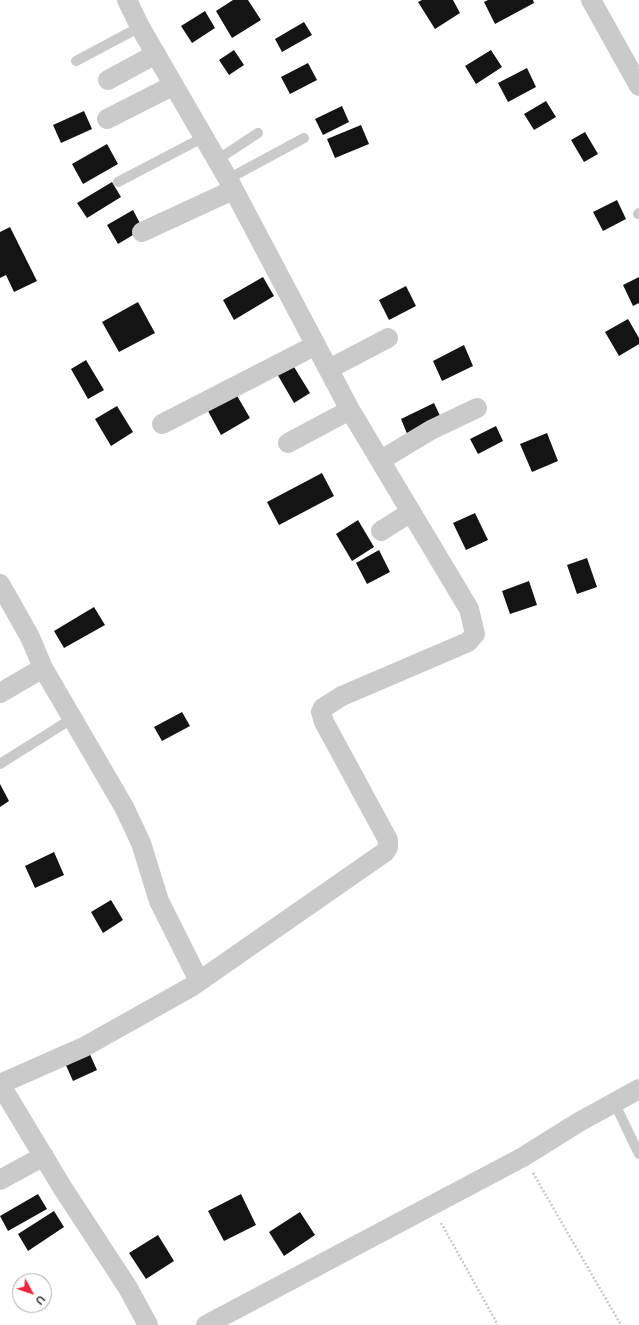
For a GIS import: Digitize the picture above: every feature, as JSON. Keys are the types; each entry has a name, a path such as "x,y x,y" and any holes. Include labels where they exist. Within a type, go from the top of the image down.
{"street":[{"path":"127,0 140,27 218,160 350,410 469,610 475,634 468,642 342,696 326,705 322,712 324,722 388,840 388,847 385,852 363,869 199,982 84,1047 0,1084 128,1288 148,1325"},
{"path":"591,0 639,86"},
{"path":"108,80 156,54"},
{"path":"107,119 174,85"},
{"path":"142,232 230,184"},
{"path":"329,369 388,338"},
{"path":"162,424 316,345"},
{"path":"381,460 431,430 477,408"},
{"path":"288,444 350,410"},
{"path":"381,531 411,512"},
{"path":"0,584 30,637 43,668 124,808 141,843 159,902 199,982"},
{"path":"0,693 43,668"},
{"path":"206,1325 523,1156 614,1102 639,1089"},
{"path":"0,1180 44,1156"}],"lane":[{"path":"76,61 140,27"},
{"path":"218,160 258,133"},
{"path":"118,182 204,137"},
{"path":"230,184 304,138"},
{"path":"0,764 73,718"},
{"path":"614,1102 639,1154"}],"path":[{"path":"523,1156 621,1325"},
{"path":"431,1206 498,1325"}],"building":[{"path":"233,0 248,0 261,20 232,38 216,11"},
{"path":"422,0 453,0 460,13 435,29 418,2"},
{"path":"488,0 533,0 534,3 495,24 484,2"},
{"path":"205,11 215,28 192,43 181,26"},
{"path":"304,22 312,35 282,52 275,39"},
{"path":"234,50 244,65 229,75 219,60"},
{"path":"491,50 502,67 476,84 465,66"},
{"path":"308,63 317,80 290,94 281,77"},
{"path":"527,68 536,87 508,102 498,83"},
{"path":"546,101 556,117 534,130 524,114"},
{"path":"342,106 349,122 323,135 315,119"},
{"path":"84,111 92,129 61,143 53,125"},
{"path":"361,125 369,144 335,158 327,139"},
{"path":"585,132 598,154 584,162 571,140"},
{"path":"107,144 118,164 83,184 72,164"},
{"path":"112,182 121,197 87,218 77,203"},
{"path":"617,200 626,219 603,231 593,212"},
{"path":"133,210 143,229 118,244 107,225"},
{"path":"10,227 37,281 14,292 6,275 0,278 0,232"},
{"path":"263,277 274,296 234,320 223,300"},
{"path":"639,277 639,303 633,306 623,285"},
{"path":"406,286 416,306 389,320 379,300"},
{"path":"138,302 155,333 119,352 102,322"},
{"path":"628,319 639,338 639,344 619,356 605,332"},
{"path":"464,345 473,366 442,381 433,361"},
{"path":"86,360 104,390 88,399 71,369"},
{"path":"291,362 310,393 294,403 276,372"},
{"path":"236,394 250,418 221,435 208,411"},
{"path":"434,403 442,420 408,436 401,419"},
{"path":"117,406 133,432 111,446 95,419"},
{"path":"496,426 503,441 478,454 470,439"},
{"path":"547,433 558,461 532,472 520,444"},
{"path":"322,473 334,496 279,525 267,502"},
{"path":"475,513 488,540 466,550 453,523"},
{"path":"358,520 374,547 352,561 336,534"},
{"path":"379,550 390,572 367,584 356,563"},
{"path":"587,558 597,587 577,594 567,565"},
{"path":"529,581 537,605 510,614 502,591"},
{"path":"94,607 105,625 64,648 54,631"},
{"path":"182,712 190,726 162,741 154,727"},
{"path":"0,784 9,801 0,807"},
{"path":"54,852 64,875 35,888 25,866"},
{"path":"111,900 123,920 103,933 91,912"},
{"path":"88,1050 97,1070 73,1081 64,1061"},
{"path":"38,1194 47,1209 8,1231 0,1216"},
{"path":"241,1194 256,1225 224,1241 208,1211"},
{"path":"54,1211 64,1227 28,1251 18,1234"},
{"path":"300,1212 315,1235 284,1256 269,1232"},
{"path":"158,1235 174,1261 146,1279 129,1253"}]}
